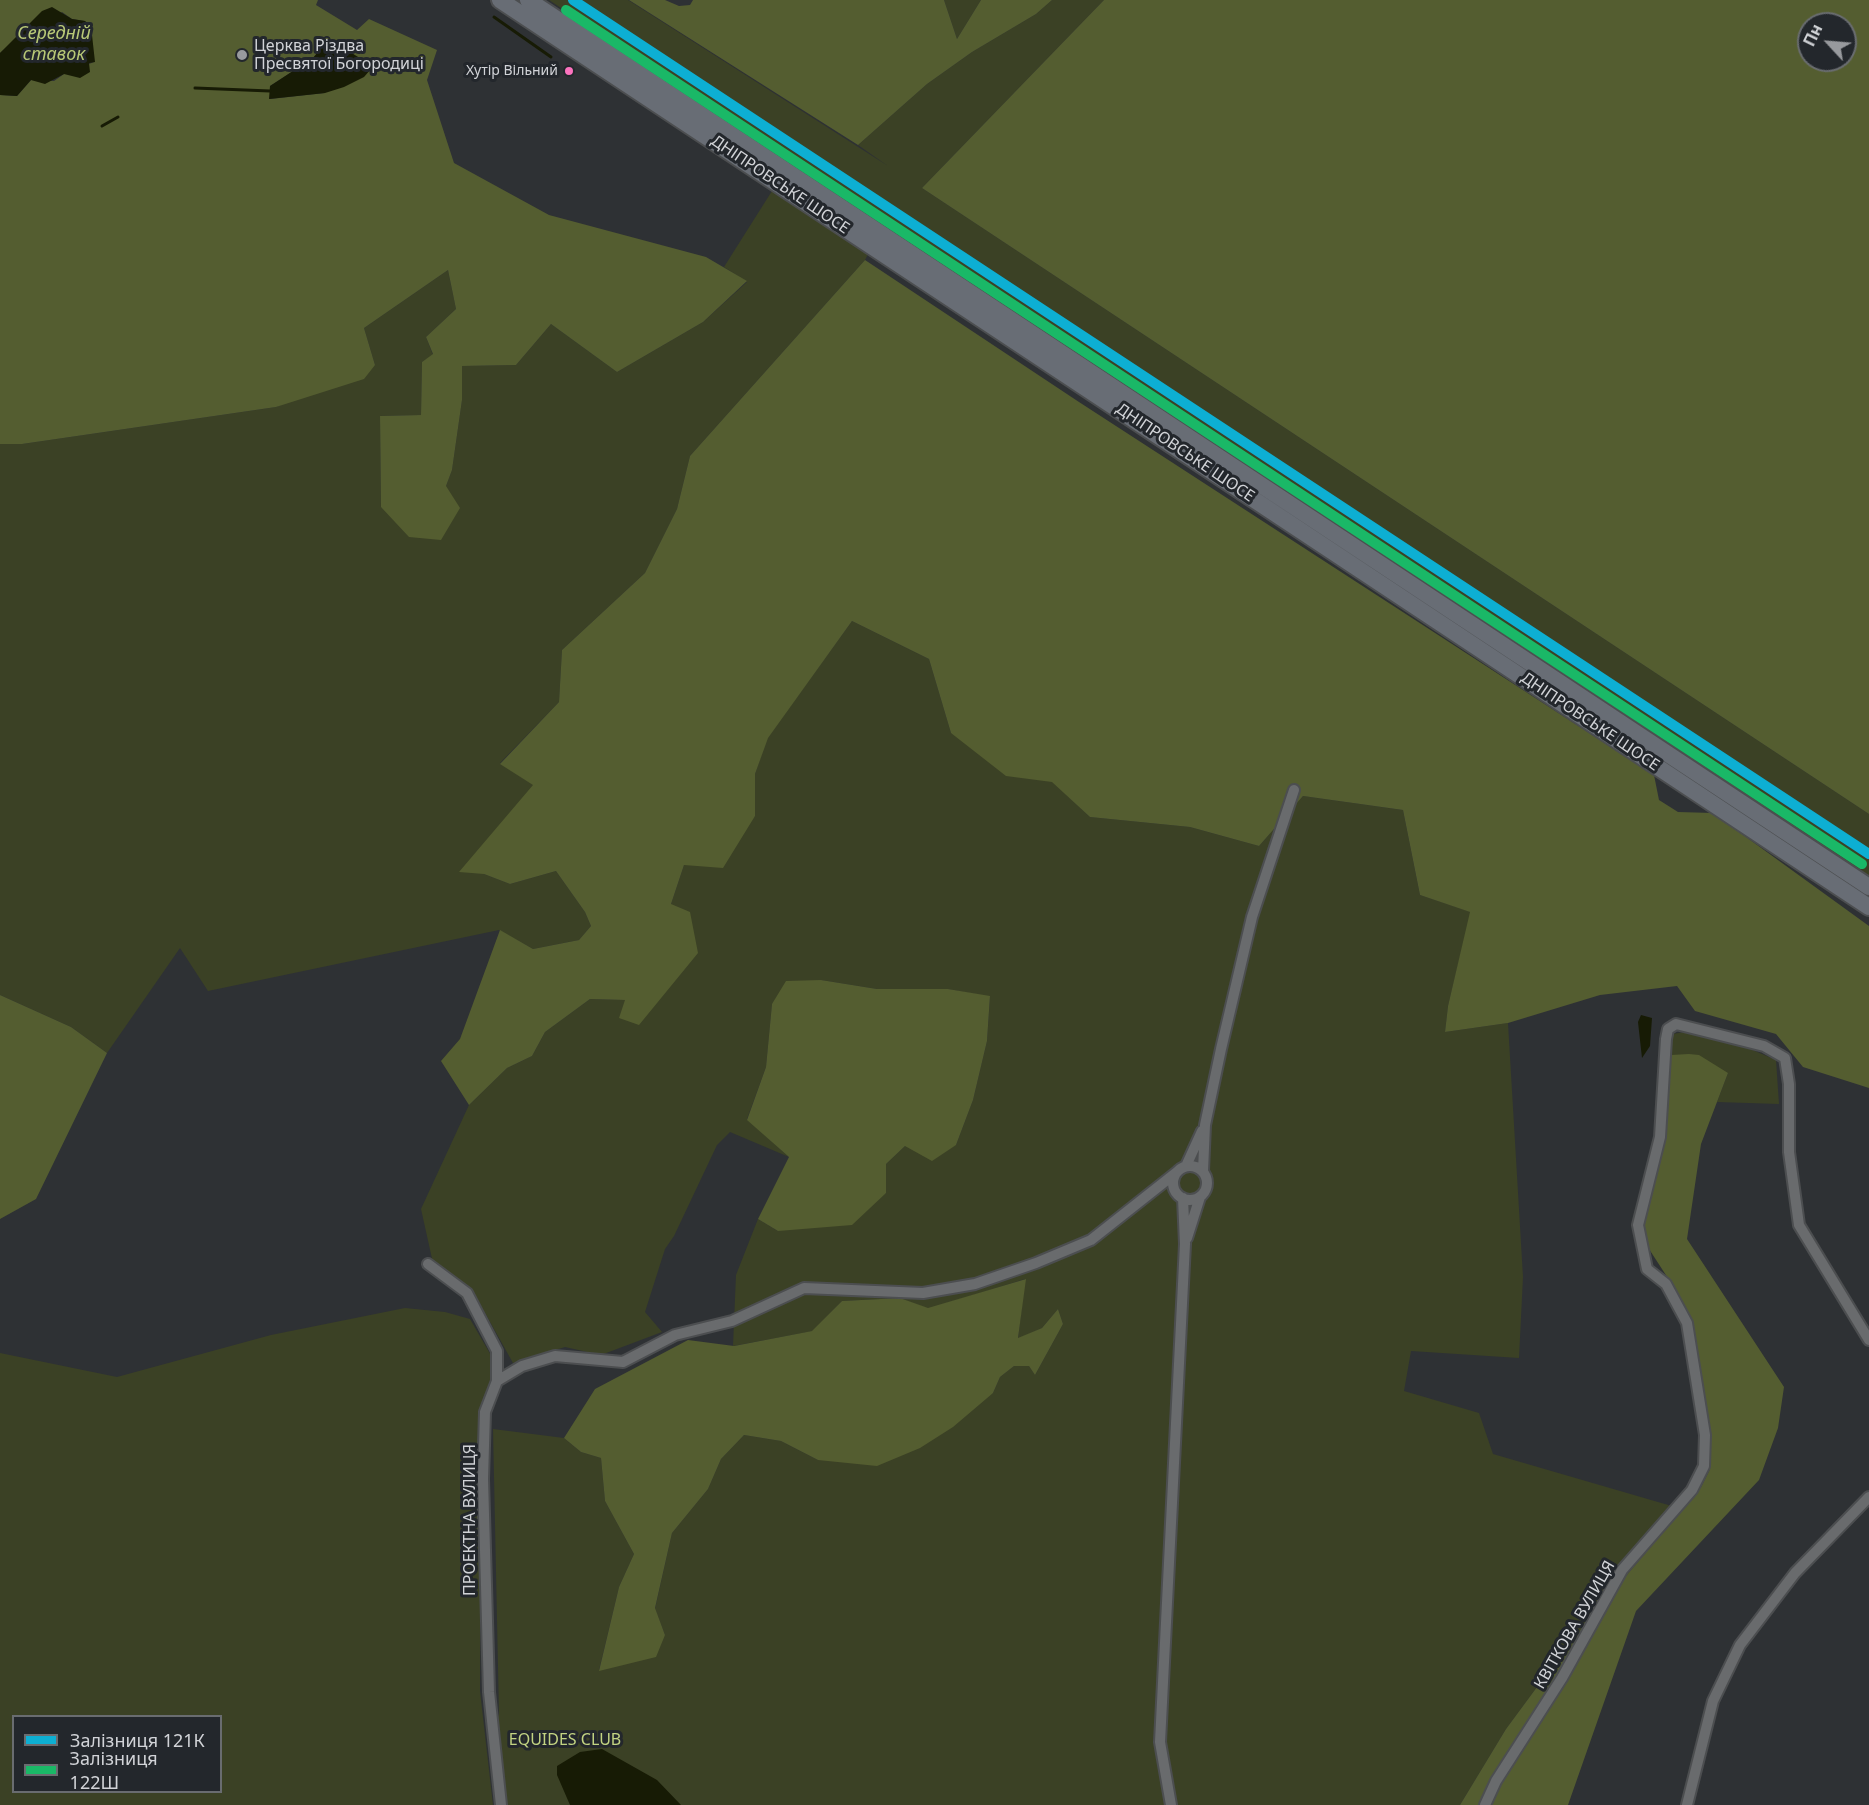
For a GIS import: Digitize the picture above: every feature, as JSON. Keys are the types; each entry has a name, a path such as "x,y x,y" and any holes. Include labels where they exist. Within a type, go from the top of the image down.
{"main road":[{"name":"ДНІПРОВСЬКЕ ШОСЕ","path":"500,0 1869,907"},
{"name":"ДНІПРОВСЬКЕ ШОСЕ","path":"528,0 1869,887"}],"street":[{"path":"1185,1244 1200,1197 1207,1188 1203,1171 1205,1125 1252,917 1294,790"},
{"name":"КВІТКОВА ВУЛИЦЯ","path":"1485,1805 1496,1781 1562,1678 1622,1570 1692,1490 1704,1466 1705,1435 1687,1323 1666,1284 1647,1269 1638,1225 1660,1137 1668,1029 1676,1024 1692,1026 1764,1046 1785,1058 1789,1084 1789,1152 1799,1225 1869,1340"},
{"path":"1171,1805 1160,1742 1185,1244 1180,1196 1173,1184 1205,1125"},
{"path":"498,1381 522,1366 555,1356 624,1362 675,1335 732,1321 804,1288 923,1293 975,1284 1036,1263 1091,1240 1181,1169 1203,1171"},
{"path":"1147,1195 1163,1190 1180,1196 1200,1197"},
{"name":"ПРОЕКТНА ВУЛИЦЯ","path":"428,1264 467,1293 497,1351 498,1381 485,1412 483,1479 489,1692 501,1805"},
{"path":"1687,1805 1713,1701 1740,1645 1795,1573 1869,1497"}],"green space":[{"path":"0,0 318,0 316,5 357,30 369,19 437,50 427,80 454,163 549,215 706,257 747,281 703,322 617,372 551,324 516,365 462,366 462,400 452,470 446,486 460,508 441,540 409,537 381,507 380,416 421,415 422,362 433,354 426,337 456,309 448,270 364,328 375,365 364,379 276,407 22,444 0,444 0,95 17,96 31,80 54,81 64,74 94,62 85,21 72,19 62,12 15,40 0,53","holes":["329,39 325,93 270,99 270,86 313,58"]},
{"path":"549,0 628,0 888,166 858,145 927,84 972,52 1036,14 1052,0 1104,0 922,188 1869,814 1869,887 714,123 623,49"},
{"path":"629,0 665,0 679,6 690,5 693,0 944,0 957,39 981,0 1052,0 1036,14 972,52 927,84 858,145"},
{"path":"944,0 981,0 957,39"},
{"path":"1104,0 1869,0 1869,814 922,188"},
{"path":"777,183 872,246 865,260 690,456 677,509 645,573 562,650 559,702 500,763 534,785 484,874 510,884 556,871 585,912 591,926 579,940 533,949 499,930 208,991 180,948 107,1053 71,1027 0,995 0,444 22,444 276,407 375,365 364,328 448,270 456,309 426,337 433,355 422,362 421,415 380,416 381,507 446,486 452,470 462,400 462,366 516,365 551,324 617,372 703,322 747,282 724,267"},
{"path":"865,260 1079,402 1654,775 1659,800 1678,812 1713,813 1869,926 1869,1088 1803,1067 1776,1034 1695,1011 1677,986 1600,995 1508,1023 1445,1032 1448,1006 1470,912 1420,895 1403,810 1303,796 1259,846 1190,827 1090,817 1052,782 1006,776 951,733 929,659 852,621 768,738 755,774 755,816 723,868 684,865 671,904 690,912 698,953 639,1025 619,1018 625,1000 590,999 545,1032 532,1056 507,1068 469,1105 441,1061 460,1039 500,930 533,949 579,940 591,926 585,912 556,871 510,884 484,874 459,872 533,785 500,764 559,702 562,650 645,573 677,509 690,456"},
{"name":"EQUIDES CLUB","path":"852,621 929,659 951,733 1052,781 1090,817 1190,827 1259,846 1303,796 1403,810 1420,895 1471,912 1448,1006 1445,1032 1508,1023 1523,1277 1519,1358 1411,1351 1404,1391 1479,1413 1493,1454 1682,1509 1571,1641 1506,1729 1460,1805 506,1805 495,1722 499,1714 493,1429 564,1438 581,1452 601,1458 605,1501 634,1554 619,1587 599,1670 665,1635 655,1609 672,1533 708,1489 721,1459 744,1435 781,1441 818,1460 993,1393 1000,1377 1014,1366 1029,1366 1035,1375 1063,1324 1058,1309 1042,1328 1018,1339 1025,1279 928,1309 900,1298 842,1301 813,1331 733,1346 736,1275 758,1219 778,1231 886,1193 886,1164 905,1146 956,1145 973,1100 987,1041 990,997 948,989 877,989 821,980 772,1004 766,1067 747,1119 789,1157 730,1132 717,1145 674,1236 665,1249 645,1312 662,1332 601,1355 565,1347 513,1363 475,1295 433,1263 421,1209 469,1105 507,1068 532,1056 545,1032 590,999 626,1000 671,904 684,865 755,816 755,774 767,738"},
{"path":"821,980 877,989 948,989 990,996 987,1041 973,1100 956,1145 932,1161 905,1146 886,1164 886,1193 852,1225 778,1231 758,1219 789,1157 747,1120 766,1067 772,1004 786,981"},
{"path":"0,995 71,1027 107,1053 36,1199 0,1219"},
{"path":"1684,1032 1748,1048 1776,1060 1779,1104 1717,1102 1728,1073 1666,1099 1667,1048 1673,1034"},
{"path":"1671,1055 1699,1055 1728,1073 1701,1144 1687,1239 1784,1387 1778,1428 1759,1480 1636,1611 1568,1805 1460,1805 1506,1729 1571,1641 1701,1487 1710,1469 1710,1443 1692,1324 1673,1286 1649,1249 1643,1219 1659,1163"},
{"path":"1026,1279 1018,1338 1042,1328 1058,1309 1063,1324 1035,1375 1029,1366 1014,1366 1000,1377 993,1393 953,1427 920,1448 877,1466 818,1460 781,1441 744,1435 721,1459 708,1489 672,1533 655,1608 665,1635 656,1657 599,1671 619,1587 634,1554 605,1501 601,1458 581,1452 564,1438 595,1389 688,1340 734,1346 812,1331 842,1301 900,1298 928,1308"},
{"path":"405,1308 445,1312 470,1319 492,1357 495,1378 481,1420 480,1691 493,1805 0,1805 0,1353 117,1377 271,1335"}],"water":[{"name":"Середній ставок","path":"52,7 72,19 85,21 91,26 95,62 89,63 90,72 80,78 64,74 45,84 31,80 17,96 0,95 0,53 42,11"},
{"path":"329,39 363,60 371,69 364,77 325,93 269,99 270,86 313,58"},
{"path":"1641,1015 1652,1018 1650,1046 1642,1058 1638,1022"},
{"path":"602,1749 657,1780 681,1805 570,1805 557,1775 557,1766 580,1752"}],"waterway":[{"path":"494,17 551,57"},
{"path":"195,88 270,91"},
{"path":"102,126 118,117"}],"rail line":[{"name":"121К","path":"573,0 1869,854"},
{"name":"122Ш","path":"566,10 1862,864"}],"place":[{"name":"Церква Різдва Пресвятої Богородиці","path":"242,55"},
{"name":"Хутір Вільний","path":"569,71"}]}
